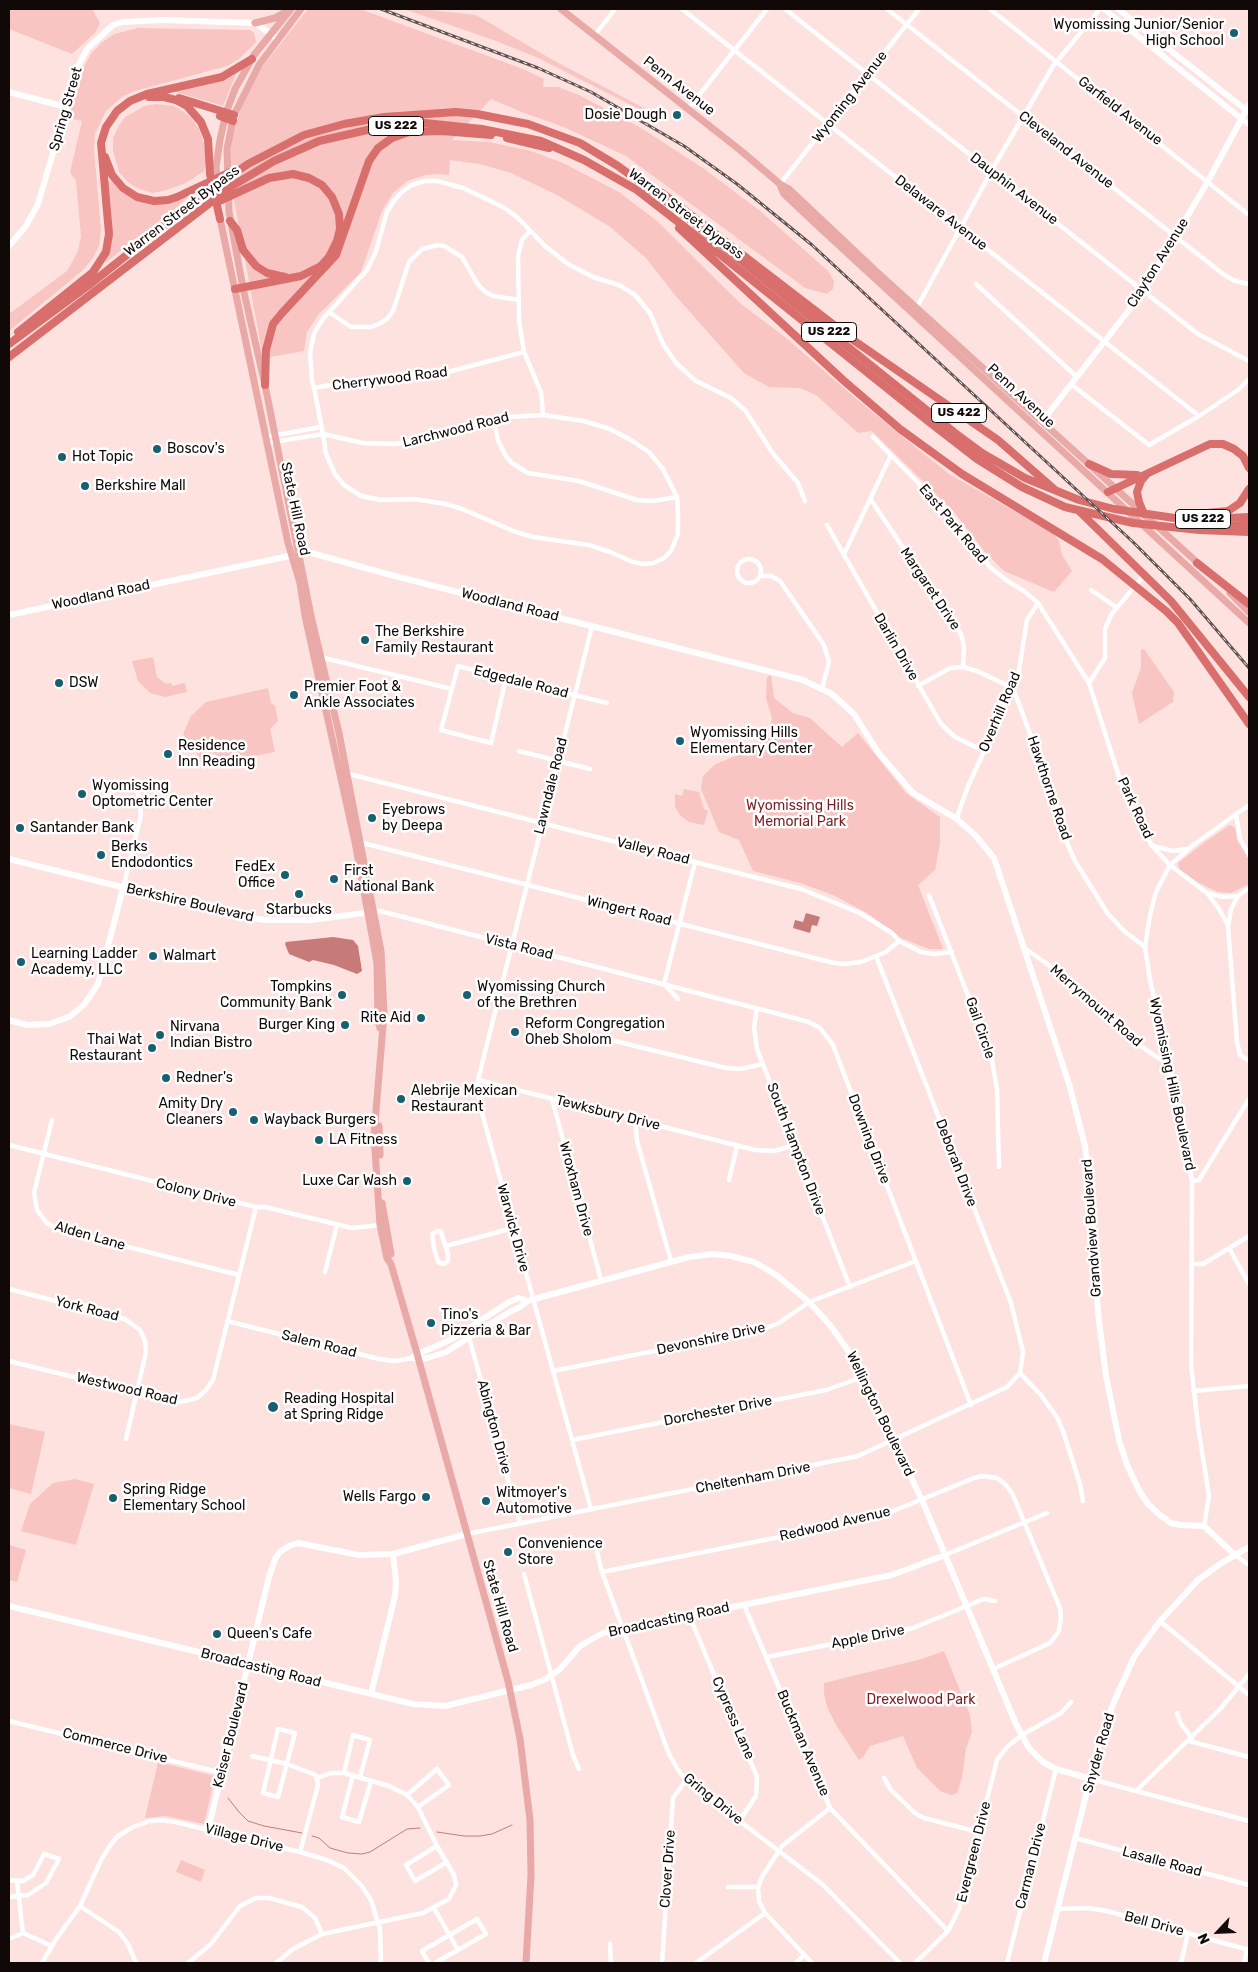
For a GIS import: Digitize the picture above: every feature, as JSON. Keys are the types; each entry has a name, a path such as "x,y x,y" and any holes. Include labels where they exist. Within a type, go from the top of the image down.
{"highway":[{"path":"9,340 93,272 106,252 109,238 102,160 102,138 106,127 117,111 130,101 147,94 222,77 252,58"},
{"path":"147,94 169,95 229,117"},
{"path":"229,117 164,97 144,98 126,107 114,119 108,131 105,146 106,162 112,175 123,188 137,197 163,201 173,199 248,164"},
{"path":"182,103 198,117 207,134 210,174 220,219"},
{"name":"Warren Street Bypass","path":"9,344 89,285 202,196 248,164 304,135 344,124 384,118 456,112 528,124 580,143 618,166 674,207 982,453 1008,469 1046,488 1079,500 1114,510 1158,517"},
{"name":"Warren Street Bypass","path":"9,358 204,208 274,161 319,141 376,128 425,123 482,129 533,138 584,160 637,190 977,459 1022,487 1065,507 1133,523 1169,528"},
{"path":"265,384 266,350 273,324 336,255 371,158 382,145 392,138 409,132 442,131 493,135 568,153"},
{"name":"US 422","path":"618,166 672,199 856,342 998,440 1091,522 1146,574 1171,600 1249,697"},
{"path":"232,190 269,178 293,174 314,180 330,194 340,218 337,241 326,262 311,272 239,291"},
{"path":"637,190 843,380 900,429 966,477 1102,559 1135,585 1178,623 1249,724"},
{"path":"230,220 237,230 243,250 256,266 273,275 294,277"},
{"path":"239,291 300,280 323,271"},
{"path":"1108,492 1137,475 1210,440 1230,442 1249,455"},
{"path":"1115,488 1206,445 1215,443 1237,450 1249,468"},
{"path":"1089,464 1111,474 1137,475"},
{"path":"1144,514 1139,502 1138,492 1141,481 1146,474"},
{"path":"1158,517 1225,512 1240,503 1249,489"},
{"name":"US 222","path":"1158,517 1188,520 1249,517"},
{"name":"US 222","path":"1169,528 1249,524"},
{"path":"1169,528 1249,532"},
{"path":"1197,563 1249,604"},
{"path":"1227,670 1249,704"}],"main road":[{"path":"255,23 275,18 290,9"},
{"name":"State Hill Road","path":"290,9 252,58 235,89 229,117 227,150 230,220 239,291 295,554 311,616 371,912 381,951 384,1014 381,1030 374,1135 388,1258 510,1690 525,1770 530,1820 531,1875 526,1963"},
{"name":"State Hill Road","path":"270,439 265,384 220,219 216,167 220,140 229,117 251,78 301,9"},
{"name":"Penn Avenue","path":"561,9 780,184 784,194 1089,464 1249,612"},
{"name":"Penn Avenue","path":"915,311 1037,428 1249,623"}],"street":[{"path":"595,35 615,9"},
{"name":"Delaware Avenue","path":"682,9 1199,416"},
{"path":"688,109 767,9"},
{"name":"Dauphin Avenue","path":"785,9 1205,339 1249,360"},
{"name":"Cleveland Avenue","path":"887,9 1226,276 1235,281 1249,284"},
{"name":"Wyoming Avenue","path":"780,184 919,9"},
{"name":"Garfield Avenue","path":"990,9 1249,215"},
{"path":"915,311 960,228 1057,62 1100,9"},
{"path":"1104,9 1249,125"},
{"path":"1118,9 1248,109"},
{"name":"Spring Street","path":"9,246 26,226 38,204 78,64 84,53 103,33 113,25 123,22 163,20 255,23"},
{"path":"255,23 278,40"},
{"path":"9,92 66,107"},
{"name":"Clayton Avenue","path":"1037,428 1143,292 1248,109"},
{"path":"493,418 502,451 512,463 528,473 588,483 637,500 653,502 677,496 679,524 676,542 671,551 664,558 653,563 633,562 589,545 516,532 446,504 414,499 381,500 361,496 344,485 335,474 326,456 314,388 311,368 312,343 318,326 367,270 376,250 387,212 393,202 405,189 417,183 437,181 478,194 510,212 568,264 593,276 619,285 641,300 650,313 663,344 676,363 696,381 731,398 745,410 774,455 798,483 805,501"},
{"path":"530,231 522,240 519,251 520,331 524,352 541,392 542,414"},
{"path":"329,312 351,327 379,324 387,319 393,311 409,262 422,249 438,245 444,246 462,257 476,283 484,291 494,296 519,300"},
{"path":"976,284 1077,377"},
{"name":"Cherrywood Road","path":"314,388 376,378 444,373 524,352"},
{"path":"1071,384 1149,445 1199,416 1238,390 1249,379"},
{"name":"Larchwood Road","path":"322,431 363,443 396,444 431,438 493,418 542,414 584,421 610,429 649,452 660,465 677,496"},
{"path":"270,439 322,431"},
{"name":"East Park Road","path":"873,437 946,511 990,567 1024,591 1038,604"},
{"path":"844,554 891,455"},
{"name":"Margaret Drive","path":"871,500 961,634 964,646 963,667"},
{"name":"Darlin Drive","path":"827,525 937,718 955,737 984,751"},
{"name":"Woodland Road","path":"9,615 308,552 386,574 803,680 841,701 854,714 878,752 913,793 957,820"},
{"path":"760,576 760,567 754,560 742,560 737,568 739,579 746,583 754,583 760,576 772,576 780,581 824,645 829,662 822,689"},
{"path":"1089,683 1105,658 1105,629 1116,608 1146,574"},
{"path":"1091,590 1116,608"},
{"name":"Park Road","path":"1038,604 1089,683 1121,782 1139,824 1152,846 1170,865 1207,893 1223,897 1238,896"},
{"name":"Overhill Road","path":"957,820 962,803 984,751 1013,688 1019,670 1027,620 1038,604"},
{"name":"Lawndale Road","path":"511,945 592,626"},
{"path":"318,657 452,689 441,730 491,743 506,678"},
{"name":"Edgedale Road","path":"452,689 458,666 607,703"},
{"path":"918,686 950,668 963,667 977,671 1013,688"},
{"name":"Hawthorne Road","path":"1013,688 1036,750 1057,820 1075,861 1108,914 1124,931 1145,946"},
{"path":"519,751 590,769"},
{"name":"Valley Road","path":"344,774 801,889 873,920 892,933 899,941 921,952 929,954 952,952"},
{"path":"9,1020 27,1024 49,1024 69,1017 84,1005 98,984 141,815 138,793 132,781"},
{"name":"Wyomissing Hills Boulevard","path":"1204,1526 1209,1496 1193,1391 1191,1365 1192,1181 1145,946 1154,898 1170,865 1188,849 1249,805"},
{"path":"1236,814 1240,839 1249,855"},
{"name":"Grandview Boulevard","path":"957,820 975,834 994,858 1070,1087 1085,1146 1092,1204 1094,1265 1099,1321 1106,1376 1119,1440 1132,1478 1149,1505 1171,1523 1204,1526"},
{"name":"Wingert Road","path":"358,842 843,964 858,963 886,952 899,941"},
{"path":"1152,846 1173,851 1188,849"},
{"name":"Berkshire Boulevard","path":"9,859 243,917 311,920 371,912"},
{"path":"678,998 664,984 696,862"},
{"path":"1249,888 1238,896 1231,910 1228,927 1238,1051 1240,1055 1249,1061"},
{"path":"1207,893 1219,909 1228,927"},
{"name":"Gail Circle","path":"929,895 985,1037 994,1068 998,1108 998,1167"},
{"name":"Vista Road","path":"371,912 380,912 664,984"},
{"name":"Warwick Drive","path":"511,945 478,1080 479,1102 530,1300 553,1371 591,1510"},
{"name":"Merrymount Road","path":"1024,948 1046,962 1133,1041 1169,1065"},
{"name":"Deborah Drive","path":"876,956 1011,1303 1023,1352 1020,1373"},
{"name":"Downing Drive","path":"664,984 809,1022 820,1028 830,1039 971,1404"},
{"name":"South Hampton Drive","path":"757,1008 754,1034 763,1064 850,1286"},
{"path":"590,1035 726,1068 741,1069 763,1064"},
{"name":"Tewksbury Drive","path":"478,1080 737,1146 769,1152 795,1145"},
{"name":"Wroxham Drive","path":"552,1099 601,1280"},
{"path":"1192,1181 1199,1180 1249,1099"},
{"name":"Alden Lane","path":"52,1120 34,1199 39,1214 50,1225 57,1229 239,1275"},
{"path":"635,1120 637,1141 671,1261"},
{"name":"Colony Drive","path":"9,1145 256,1208 265,1207 337,1225 357,1228 383,1225"},
{"path":"728,1180 737,1146"},
{"name":"Westwood Road","path":"9,1361 174,1402 193,1400 200,1396 213,1380 256,1208"},
{"path":"325,1272 337,1225"},
{"path":"446,1246 513,1228"},
{"path":"433,1232 441,1232 446,1246 448,1261 440,1264 434,1248 433,1232"},
{"path":"1191,1264 1203,1264 1249,1236"},
{"path":"1229,1248 1249,1284"},
{"name":"Wellington Boulevard","path":"416,1357 467,1334 530,1300 696,1255 731,1256 754,1262 775,1274 809,1302 842,1340 863,1377 922,1500 993,1669 1029,1748 1037,1757 1056,1769 1091,1779"},
{"name":"Devonshire Drive","path":"553,1371 761,1330 783,1321 809,1302 916,1261"},
{"name":"York Road","path":"9,1289 125,1318 135,1325 144,1336 146,1349 126,1439"},
{"name":"Salem Road","path":"227,1321 379,1359 395,1361 416,1357"},
{"name":"Abington Drive","path":"467,1334 520,1523"},
{"path":"1020,1373 1042,1395 1058,1419 1080,1484 1083,1501"},
{"name":"Cheltenham Drive","path":"467,1534 864,1455 1007,1387 1020,1373"},
{"name":"Dorchester Drive","path":"572,1440 826,1390 863,1377"},
{"path":"1193,1391 1249,1386"},
{"name":"Redwood Avenue","path":"602,1572 876,1518 974,1478 982,1476 997,1478 1011,1491 1060,1608 1061,1617 1059,1631 1045,1646 993,1669"},
{"name":"Broadcasting Road","path":"9,1606 371,1694 419,1705 445,1706 539,1682 552,1675 584,1643 603,1634 892,1575 1047,1513"},
{"path":"1204,1526 1235,1555 1249,1565"},
{"name":"Keiser Boulevard","path":"208,1830 271,1567 280,1552 298,1543 359,1554 393,1554 467,1534"},
{"name":"Snyder Road","path":"1044,1963 1101,1735 1134,1657 1160,1621 1198,1580 1249,1547"},
{"name":"Gring Drive","path":"597,1552 602,1572 674,1765 686,1780 837,1897 900,1963"},
{"path":"371,1694 395,1596 396,1582 393,1554"},
{"path":"524,1574 573,1755 579,1768"},
{"name":"Apple Drive","path":"767,1657 912,1628 984,1599 995,1600"},
{"name":"Buckman Avenue","path":"744,1605 830,1808 948,1932"},
{"name":"Cypress Lane","path":"689,1615 757,1777 756,1796 740,1820"},
{"path":"1160,1621 1249,1695"},
{"path":"1136,1791 1191,1740 1240,1687 1249,1674"},
{"name":"Evergreen Drive","path":"915,1963 948,1932 959,1909 997,1760 1005,1749 1022,1735 1061,1713 1071,1702"},
{"path":"1177,1713 1181,1724 1191,1740 1249,1757"},
{"name":"Commerce Drive","path":"9,1720 222,1773"},
{"path":"278,1729 295,1734 287,1764 278,1797 263,1793 278,1729"},
{"path":"344,1773 353,1735 370,1740 360,1777"},
{"path":"252,1756 287,1764 314,1774 317,1778 318,1785 300,1852"},
{"path":"407,1796 437,1769 449,1784 418,1807"},
{"name":"Carman Drive","path":"1007,1963 1056,1769"},
{"path":"276,1963 293,1949 322,1934 423,1913 449,1899 456,1885 447,1862 418,1807 407,1796 389,1786 344,1773 331,1773 317,1778"},
{"path":"353,1776 342,1817 359,1822 371,1780"},
{"path":"884,1778 891,1790 916,1814 924,1818 978,1832"},
{"path":"1091,1779 1249,1822"},
{"name":"Clover Drive","path":"662,1963 673,1798 686,1780"},
{"path":"812,1963 765,1913 759,1901 758,1888 762,1877 780,1852 782,1846 830,1808"},
{"name":"Village Drive","path":"42,1963 80,1906 108,1849 118,1836 133,1827 150,1821 161,1820 300,1852 332,1862 351,1874 371,1900 379,1923 381,1963"},
{"name":"Lasalle Road","path":"1075,1838 1249,1885"},
{"path":"438,1846 406,1865 415,1881 447,1862"},
{"path":"9,1880 22,1881 34,1875 44,1854 59,1859 46,1884 28,1896 9,1896"},
{"path":"17,1881 23,1933"},
{"path":"728,1887 758,1888"},
{"path":"188,1963 211,1944 240,1906 256,1898 269,1898 302,1906 315,1918 322,1934"},
{"path":"80,1906 119,1932 128,1944 136,1963"},
{"path":"434,1908 458,1950"},
{"name":"Bell Drive","path":"1056,1909 1088,1908 1107,1911 1248,1949"},
{"path":"696,1963 765,1913"},
{"path":"429,1963 422,1951 478,1919 486,1934 435,1963"},
{"path":"9,1939 23,1933 52,1946"},
{"path":"1181,1963 1188,1933"},
{"path":"610,1944 611,1963"},
{"path":"1244,1963 1248,1949"},
{"path":"796,1963 804,1955"}],"green space":[{"path":"9,9 92,9 100,23 95,33 72,54 9,29"},
{"path":"308,9 360,9 523,69 544,79 543,87 558,87 579,95 641,128 703,168 759,210 828,271 834,281 833,289 827,294 805,288 626,156 564,127 491,99 452,140 489,142 531,151 563,163 619,192 657,221 741,304 785,337 854,397 949,474 1053,533 1059,541 1062,555 1072,571 1054,592 1004,571 985,552 954,512 872,431 858,433 816,395 800,388 769,387 744,373 674,294 646,258 609,226 557,195 511,173 480,164 450,160 449,175 425,175 407,181 393,193 382,211 361,272 319,314 307,332 304,351 271,357 262,352 234,200 229,160 233,134 241,108 260,70"},
{"path":"404,9 476,15 551,59 657,115 656,118 650,117 635,107 536,57"},
{"path":"138,28 250,30 254,33 256,42 239,59 227,66 135,91 122,97 106,111 95,134 94,149 101,230 99,246 93,258 82,271 9,331 9,314 67,271 78,251 81,236 76,181 70,172 82,121 68,118 83,68 91,54 101,43 114,34"},
{"path":"236,74 223,106 172,91 227,79"},
{"path":"156,104 174,106 192,119 199,129 204,143 206,162 204,171 186,183 153,193 139,189 129,183 119,172 113,151 113,138 125,117 145,106"},
{"path":"112,180 134,199 186,196 187,198 105,263 112,238 107,182"},
{"path":"1144,649 1174,692 1173,702 1139,724 1132,693 1141,667 1141,650"},
{"path":"153,657 157,677 166,684 171,683 172,686 185,683 187,692 165,697 150,693 138,681 132,661"},
{"name":"Wyomissing Hills Memorial Park","path":"771,675 774,698 793,713 810,718 842,747 858,733 906,793 940,817 940,843 935,870 918,885 943,949 929,949 901,938 867,913 833,895 800,883 753,871 739,840 719,832 701,789 703,776 714,765 752,749 768,733 772,718 766,698 767,677"},
{"path":"268,688 278,721 270,729 275,752 228,761 220,760 214,753 202,761 183,734 191,716 206,702"},
{"path":"684,789 699,792 704,809 708,811 704,825 689,822 680,815 675,807 675,794 682,796"},
{"path":"1230,825 1235,828 1237,840 1249,859 1249,884 1231,893 1218,892 1199,883 1179,869 1178,863"},
{"path":"9,1424 45,1432 31,1494 9,1488"},
{"path":"75,1479 94,1484 76,1545 21,1531 30,1504 53,1483"},
{"path":"9,1545 26,1550 17,1582 9,1580"},
{"name":"Drexelwood Park","path":"944,1651 970,1715 972,1732 966,1748 962,1778 957,1793 951,1795 940,1791 917,1768 903,1736 870,1746 859,1760 836,1725 827,1707 824,1693 824,1683 922,1659"},
{"path":"158,1762 215,1776 204,1824 166,1816 145,1818"},
{"path":"181,1860 205,1870 201,1882 176,1872"}],"shaded area":[{"path":"806,913 820,917 817,926 812,925 810,933 793,928 795,920 803,922"},
{"path":"333,937 353,940 358,946 362,971 357,974 334,965 313,960 309,962 289,954 285,944 286,942"}],"waterway":[{"path":"228,1798 248,1821 302,1833"},
{"path":"437,1832 480,1836 492,1834 512,1825"},
{"path":"312,1836 319,1838 330,1848 348,1853 362,1854 370,1852 407,1829 420,1828"}],"railway":[{"path":"381,9 538,68 591,92 684,146 737,184 812,245 1133,542 1190,599 1249,668"}],"place":[{"name":"Wyomissing Junior/Senior High School","path":"1234,33"},
{"name":"Dosie Dough","path":"677,115"},
{"name":"Boscov's","path":"157,449"},
{"name":"Hot Topic","path":"62,457"},
{"name":"Berkshire Mall","path":"85,486"},
{"name":"The Berkshire Family Restaurant","path":"365,640"},
{"name":"DSW","path":"59,683"},
{"name":"Premier Foot & Ankle Associates","path":"294,695"},
{"name":"Wyomissing Hills Elementary Center","path":"680,741"},
{"name":"Residence Inn Reading","path":"168,754"},
{"name":"Wyomissing Optometric Center","path":"82,794"},
{"name":"Eyebrows by Deepa","path":"372,818"},
{"name":"Santander Bank","path":"20,828"},
{"name":"Berks Endodontics","path":"101,855"},
{"name":"FedEx Office","path":"285,875"},
{"name":"First National Bank","path":"334,879"},
{"name":"Starbucks","path":"299,894"},
{"name":"Walmart","path":"153,956"},
{"name":"Learning Ladder Academy, LLC","path":"21,962"},
{"name":"Tompkins Community Bank","path":"342,995"},
{"name":"Wyomissing Church of the Brethren","path":"467,995"},
{"name":"Rite Aid","path":"421,1018"},
{"name":"Burger King","path":"345,1025"},
{"name":"Reform Congregation Oheb Sholom","path":"515,1032"},
{"name":"Nirvana Indian Bistro","path":"160,1035"},
{"name":"Thai Wat Restaurant","path":"152,1048"},
{"name":"Redner's","path":"166,1078"},
{"name":"Alebrije Mexican Restaurant","path":"401,1099"},
{"name":"Amity Dry Cleaners","path":"233,1112"},
{"name":"Wayback Burgers","path":"254,1120"},
{"name":"LA Fitness","path":"319,1140"},
{"name":"Luxe Car Wash","path":"407,1181"},
{"name":"Tino's Pizzeria & Bar","path":"431,1323"},
{"name":"Reading Hospital at Spring Ridge","path":"273,1407"},
{"name":"Wells Fargo","path":"426,1497"},
{"name":"Spring Ridge Elementary School","path":"113,1498"},
{"name":"Witmoyer's Automotive","path":"486,1501"},
{"name":"Convenience Store","path":"508,1552"},
{"name":"Queen's Cafe","path":"217,1634"}]}
